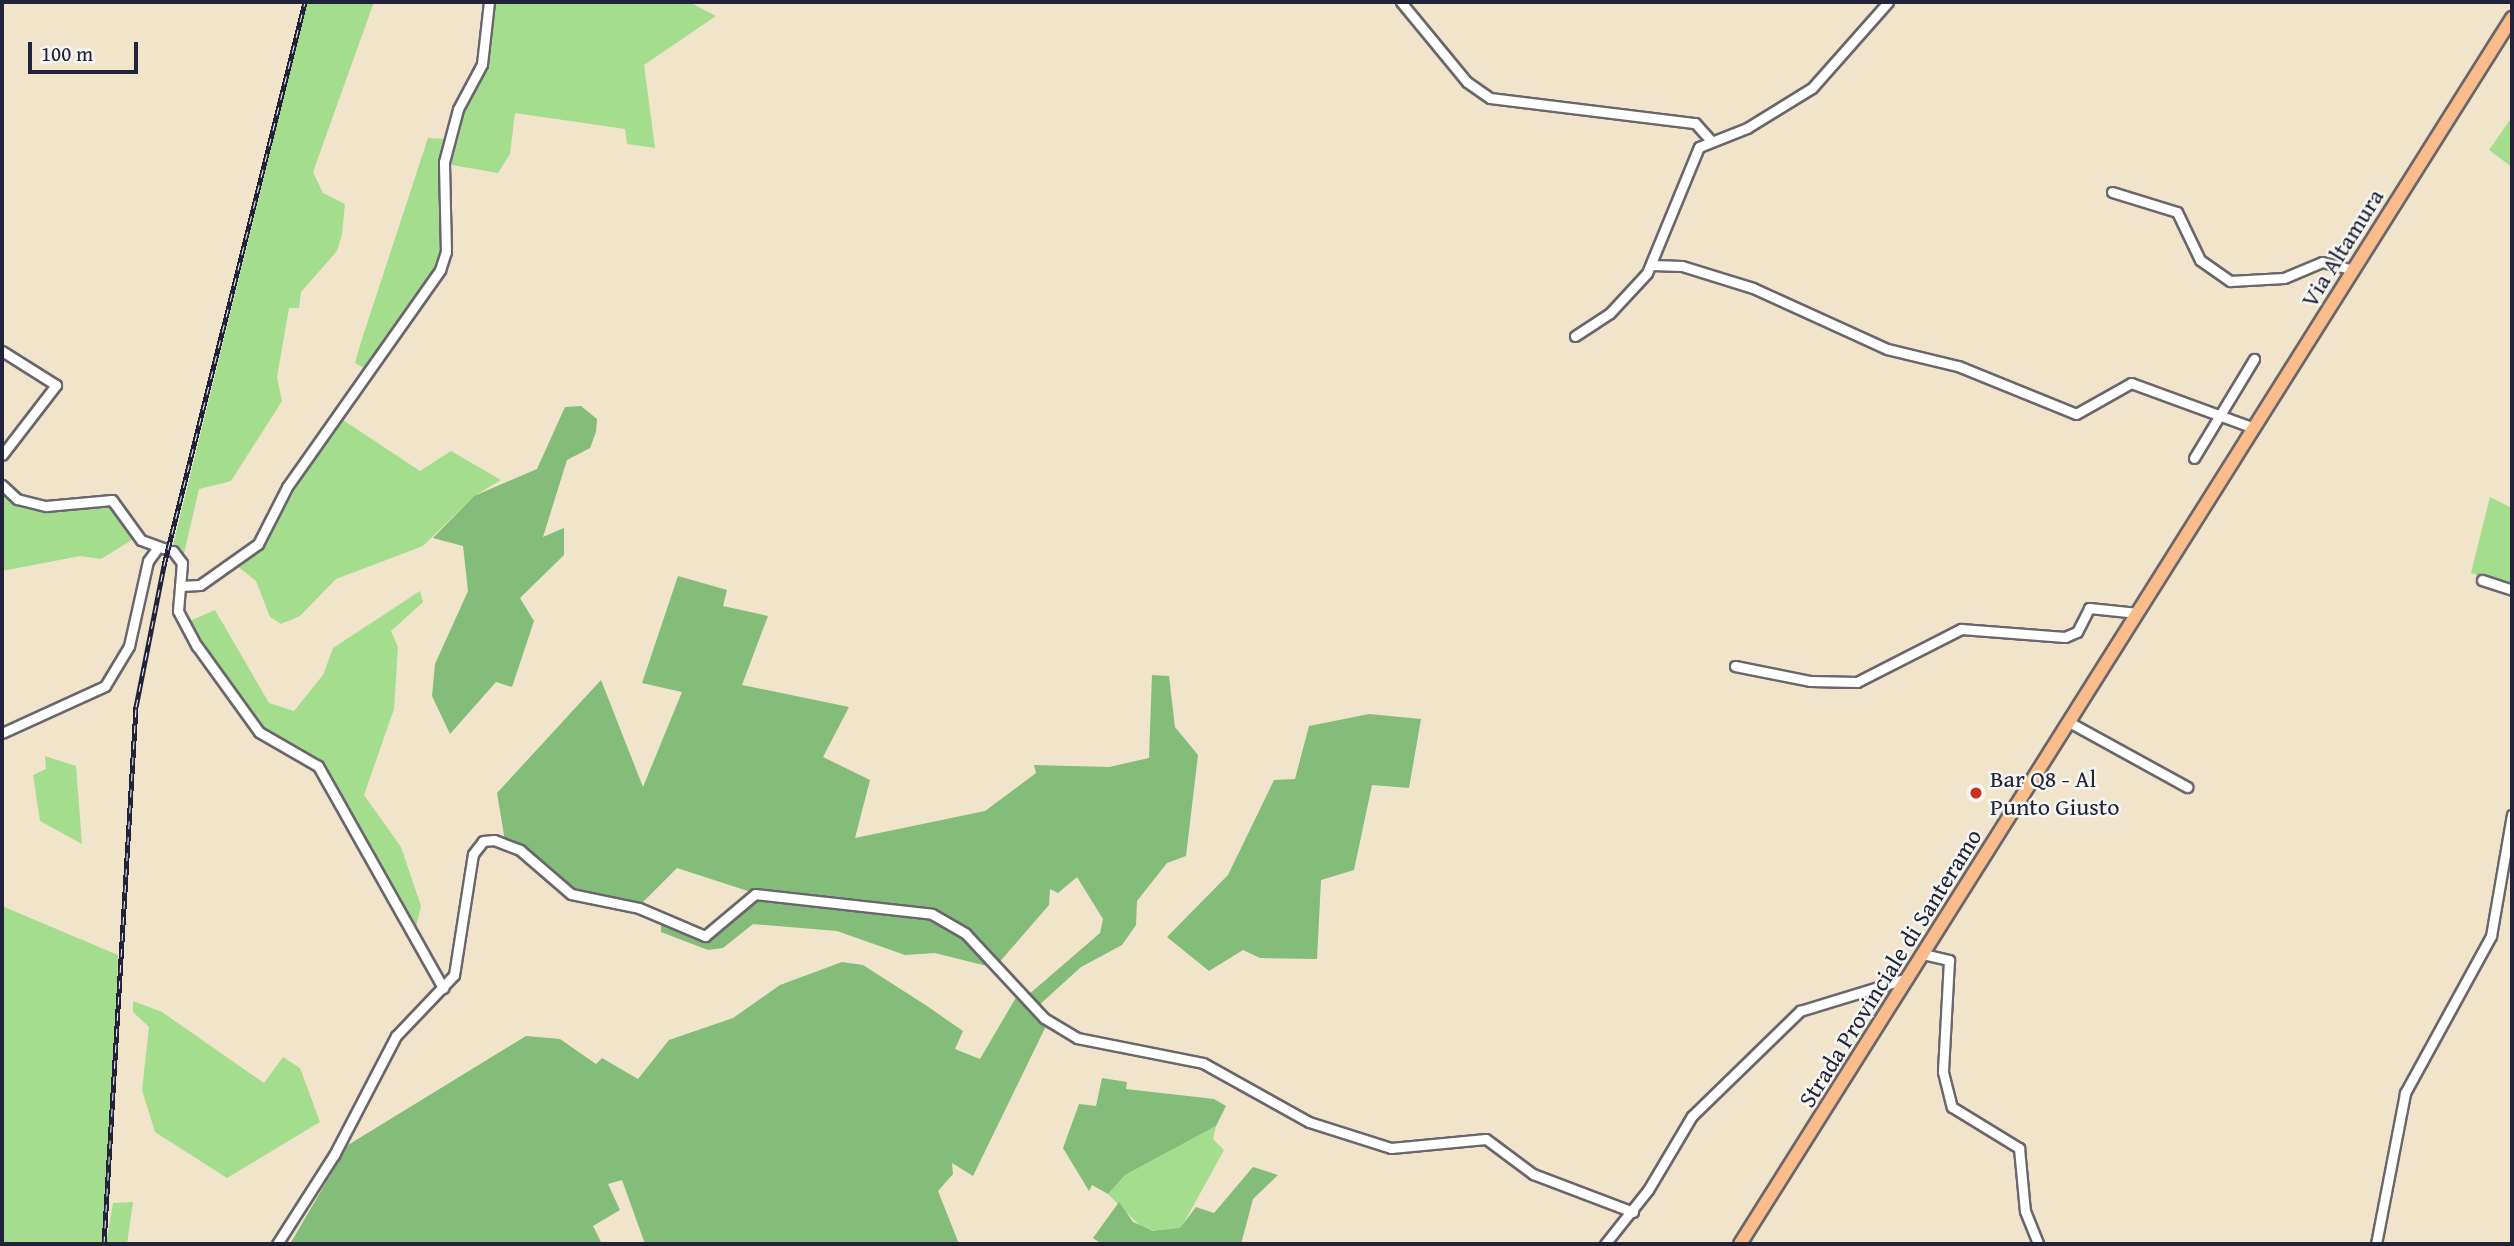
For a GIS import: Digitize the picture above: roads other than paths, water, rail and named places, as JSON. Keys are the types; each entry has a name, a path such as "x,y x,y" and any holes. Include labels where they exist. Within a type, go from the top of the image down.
{"main road":[{"name":"Via Altamura","path":"2208,500 2512,18"},
{"name":"Strada Provinciale di Santeramo","path":"1740,1244 1923,954 2060,745 2069,722 2208,500"}],"street":[{"path":"180,586 200,585 258,544 287,487 440,270 446,252 444,162 458,109 482,64 489,2"},
{"path":"1401,2 1483,95 1695,123 1711,141"},
{"path":"1575,336 1610,313 1651,265 1694,157 1711,141 1747,128 1812,88 1888,2"},
{"path":"2112,192 2178,212 2200,260 2231,281 2284,278 2322,261 2353,270"},
{"path":"1651,265 1682,266 1753,288 1888,349 1958,366 2076,414 2093,410 2117,386 2131,383 2225,414 2254,428"},
{"path":"2,351 56,385 2,455"},
{"path":"2194,458 2225,414 2254,359"},
{"path":"2,485 16,499 46,506 107,498 141,540 182,558 178,611 197,646 259,732 318,766 443,988"},
{"path":"2,733 105,686 129,646 148,561 166,549"},
{"path":"2482,580 2512,590"},
{"path":"1735,666 1810,681 1857,682 1961,629 2065,637 2077,632 2089,608 2138,613"},
{"path":"2069,722 2187,787"},
{"path":"2376,1244 2405,1093 2491,936 2512,814"},
{"path":"277,1244 334,1155 396,1036 443,988 465,935 473,854 483,841 520,850 580,898 639,908 705,936 755,894 923,912 966,934 1044,1018 1077,1038 1203,1063 1309,1122 1391,1148 1486,1139 1533,1174 1633,1212"},
{"path":"1923,954 1949,960 1943,1072 1952,1107 2019,1148 2025,1211 2038,1244"},
{"path":"1605,1244 1633,1212 1692,1116 1800,1011 1908,978"}],"railway":[{"path":"104,1244 136,707 164,565 305,2"}],"place":[{"name":"Bar Q8 - Al Punto Giusto","path":"1976,793"}]}
